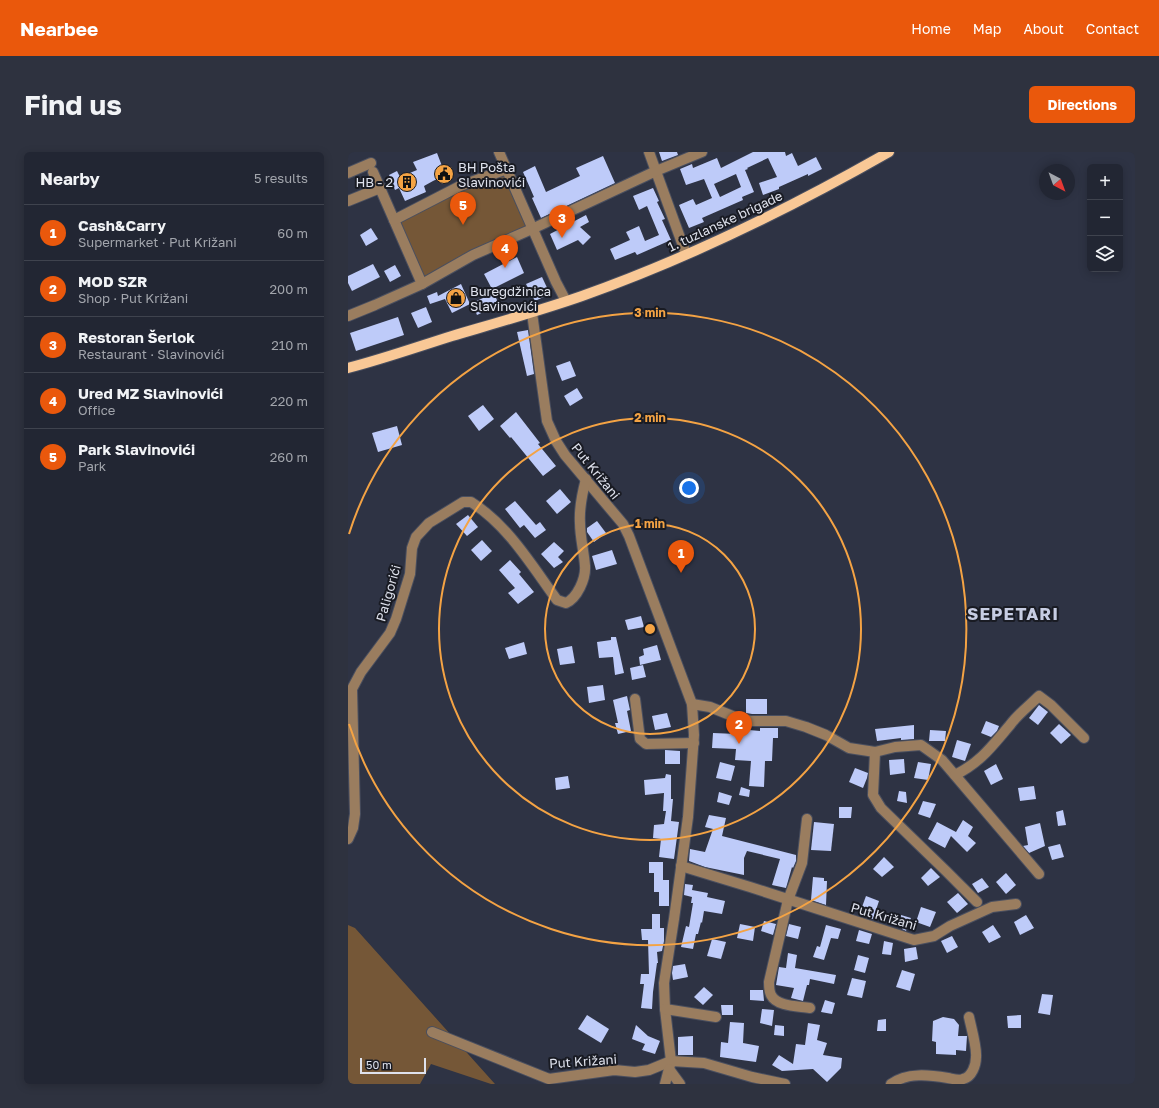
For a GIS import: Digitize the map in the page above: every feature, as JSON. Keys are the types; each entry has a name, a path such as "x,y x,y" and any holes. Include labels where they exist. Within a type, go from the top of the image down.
{"main road":[{"name":"1. tuzlanske brigade","path":"348,368 532,313 622,281 786,209 889,152"}],"street":[{"path":"499,152 532,230 566,301"},
{"path":"650,152 686,254"},
{"path":"348,316 375,306 422,284 473,255 532,230 656,171 702,152"},
{"path":"348,172 372,168 422,284"},
{"path":"394,220 460,186 507,169"},
{"path":"348,201 380,188"},
{"name":"Put Križani","path":"532,313 547,421 556,441 565,455 623,524 629,536 692,704 694,743 688,818 664,983 670,1065 665,1084"},
{"name":"Paligorići","path":"348,839 353,828 355,814 352,689 361,672 390,632 396,619 410,574 412,548 416,537 429,523 463,502 471,502 496,522 512,540 557,600 566,603 571,601 576,594 581,584 585,568 581,544 580,522 581,497 586,479"},
{"path":"955,775 969,768 989,750 1011,724 1039,696 1052,706 1084,738"},
{"path":"635,699 640,739 646,744 694,743"},
{"path":"692,704 710,707 735,718 751,721 786,721 826,735 849,748 875,752 921,745 942,760 1039,874"},
{"path":"875,752 873,795 881,808 977,902"},
{"path":"807,819 802,863 788,900 769,982 771,995 776,1000 784,1004 810,1008"},
{"name":"Put Križani","path":"681,866 914,940 934,936 950,926 992,907 1016,904"},
{"path":"665,1009 716,1017"},
{"path":"891,1084 906,1076 934,1076 962,1080 968,1077 972,1073 976,1056 969,1017"},
{"name":"Put Križani","path":"432,1032 549,1079 614,1070 635,1072 670,1065 704,1063 752,1077 785,1084"},
{"name":"Put Križani","path":"670,1065 680,1084"}],"shaded area":[{"path":"507,169 532,229 422,284 394,220"},
{"path":"348,925 355,928 495,1084 431,1064 420,1084 348,1084"}],"building":[{"path":"659,152 677,152 678,155 662,161"},
{"path":"753,152 785,152 786,156 792,153 798,166 816,157 822,169 763,195 759,183 777,177 768,158 745,170 754,192 742,197 743,200 702,218 704,222 689,228 679,205 693,199 696,205 712,198 704,179 686,185 680,169 692,164 693,168 717,158 721,168","holes":["736,174 741,187 720,197 714,184"]},
{"path":"437,153 442,166 445,165 451,180 442,184 439,178 424,186 426,192 405,201 399,188 395,190 389,175 397,171 400,177 417,170 413,162"},
{"path":"603,156 615,183 541,218 523,172 535,166 546,192 580,176 576,168"},
{"path":"653,188 659,201 657,202 665,219 662,220 671,240 637,255 635,252 615,260 610,249 630,240 626,232 639,226 645,241 659,235 647,206 639,210 633,196"},
{"path":"586,215 589,222 580,227 591,237 583,245 578,240 557,250 550,234"},
{"path":"371,228 378,239 366,246 360,235"},
{"path":"517,257 524,273 492,289 484,274"},
{"path":"373,264 380,277 352,291 348,283 348,276"},
{"path":"395,265 401,276 390,282 384,271"},
{"path":"542,277 550,294 535,301 526,284"},
{"path":"461,284 470,304 452,313 445,299 430,304 427,296 437,292 438,296"},
{"path":"494,293 499,305 477,315 472,303"},
{"path":"426,307 432,322 418,328 411,313"},
{"path":"398,317 404,335 356,351 350,333"},
{"path":"528,330 534,374 527,376 517,332"},
{"path":"570,361 576,376 562,381 556,366"},
{"path":"577,388 583,398 570,406 564,396"},
{"path":"483,405 494,419 479,431 468,416"},
{"path":"516,412 540,443 538,444 556,466 543,476 500,426"},
{"path":"397,426 402,445 378,452 372,433"},
{"path":"560,489 571,502 557,514 546,501"},
{"path":"515,501 536,525 540,522 546,530 535,538 524,525 520,528 505,509"},
{"path":"468,515 478,527 467,536 456,524"},
{"path":"597,521 606,533 594,542 587,532 587,528"},
{"path":"482,540 492,551 481,561 471,550"},
{"path":"554,542 564,551 558,557 563,562 554,568 541,554"},
{"path":"612,550 617,564 596,570 592,556"},
{"path":"510,560 521,572 519,574 534,592 518,604 508,593 515,588 499,570"},
{"path":"641,616 644,627 628,630 625,620"},
{"path":"611,637 616,637 624,673 615,675 613,657 599,658 597,642 611,640"},
{"path":"524,642 527,654 509,659 505,648"},
{"path":"657,645 661,660 640,665 639,657 644,655 643,649"},
{"path":"572,646 575,663 560,665 557,649"},
{"path":"643,665 646,677 632,680 630,668"},
{"path":"603,685 605,700 589,703 587,687"},
{"path":"627,696 630,710 627,711 631,731 618,734 615,723 618,723 613,700"},
{"path":"746,699 767,699 767,714 746,713"},
{"path":"1039,705 1048,712 1038,725 1029,718"},
{"path":"667,713 671,727 655,730 652,716"},
{"path":"986,721 999,726 997,731 991,737 981,733"},
{"path":"1059,724 1071,735 1061,744 1050,733"},
{"path":"914,725 914,739 901,740 901,738 877,741 875,729"},
{"path":"760,728 778,728 778,738 773,738 772,761 765,761 764,787 749,786 751,761 735,760 736,749 712,748 713,733 737,734 738,729 760,731"},
{"path":"930,730 946,731 945,741 929,741"},
{"path":"957,740 971,744 965,761 952,757"},
{"path":"665,750 680,751 680,764 665,764"},
{"path":"904,759 905,773 890,775 889,760"},
{"path":"720,762 735,766 731,781 716,778"},
{"path":"918,762 931,764 928,780 914,778"},
{"path":"996,764 1003,779 991,785 984,771"},
{"path":"855,768 868,773 863,788 849,782"},
{"path":"666,774 671,775 671,799 673,799 671,821 679,822 674,859 659,857 661,839 653,838 654,825 664,824 666,811 663,811 664,793 645,795 644,780 665,778"},
{"path":"568,776 570,788 556,790 555,778"},
{"path":"1034,786 1036,799 1020,801 1018,788"},
{"path":"741,787 750,790 749,797 739,795"},
{"path":"899,791 906,792 907,803 897,801"},
{"path":"719,792 732,796 729,805 717,802"},
{"path":"923,801 936,804 930,818 918,814"},
{"path":"839,807 852,807 851,818 839,818"},
{"path":"1063,810 1066,825 1058,826 1056,812"},
{"path":"709,815 726,818 722,836 796,855 796,861 793,868 792,867 786,888 772,885 780,859 747,851 744,858 744,875 705,867 689,861 690,849 705,852 713,829 705,827"},
{"path":"963,820 973,827 968,836 976,843 967,852 951,836 945,848 928,839 937,822 956,832"},
{"path":"814,822 834,824 831,851 811,850"},
{"path":"1040,823 1045,846 1029,853 1023,846 1028,845 1025,827"},
{"path":"1060,844 1064,857 1052,860 1048,847"},
{"path":"884,857 894,867 882,877 873,869"},
{"path":"649,862 663,862 663,880 669,880 669,906 659,906 659,892 654,892 654,873 649,873"},
{"path":"931,868 940,877 928,886 921,878"},
{"path":"1006,873 1016,885 1006,894 996,882"},
{"path":"813,877 824,878 824,881 827,881 826,905 811,900"},
{"path":"982,878 989,887 978,893 972,884"},
{"path":"685,884 693,885 692,890 708,893 707,897 725,901 722,914 704,911 702,923 701,922 698,934 696,934 693,949 681,947 686,926 689,927 693,903 691,903 692,897 684,895"},
{"path":"958,893 968,904 957,913 947,902"},
{"path":"866,896 879,901 873,919 859,915"},
{"path":"921,907 936,912 930,927 916,922"},
{"path":"652,914 660,914 660,928 664,928 664,941 662,951 657,952 658,963 653,992 652,1009 641,1008 644,984 640,984 641,974 649,974 648,940 642,940 641,929 652,929"},
{"path":"901,915 911,918 906,931 902,929"},
{"path":"1026,915 1034,928 1020,935 1014,922"},
{"path":"764,921 776,924 773,935 761,931"},
{"path":"740,924 755,927 753,941 737,938"},
{"path":"789,924 801,927 798,939 786,936"},
{"path":"826,925 841,929 838,939 831,938 824,960 813,957 817,946 820,947"},
{"path":"993,925 1001,937 989,943 982,932"},
{"path":"859,930 872,934 869,944 856,941"},
{"path":"952,936 958,947 947,953 941,941"},
{"path":"712,939 726,942 721,959 707,956"},
{"path":"884,941 893,943 891,955 882,954"},
{"path":"916,947 918,959 905,962 904,949"},
{"path":"788,953 797,955 795,968 836,975 834,984 810,979 803,1001 791,998 794,988 776,985 779,967 786,968"},
{"path":"858,955 869,958 865,973 854,970"},
{"path":"685,964 688,977 673,980 673,966"},
{"path":"902,970 915,974 910,991 896,987"},
{"path":"852,978 866,981 862,998 847,995"},
{"path":"704,987 713,995 703,1005 694,997"},
{"path":"750,990 763,990 764,1001 750,1000"},
{"path":"1042,994 1053,995 1050,1015 1038,1013"},
{"path":"825,1000 835,1003 832,1014 821,1012"},
{"path":"721,1005 733,1005 733,1015 722,1015"},
{"path":"762,1009 774,1010 772,1026 760,1023"},
{"path":"587,1015 609,1029 601,1043 578,1029"},
{"path":"1021,1015 1021,1028 1008,1028 1007,1016"},
{"path":"943,1017 954,1019 959,1025 958,1036 967,1036 966,1051 956,1050 956,1055 936,1054 936,1042 932,1041 933,1021"},
{"path":"886,1019 886,1031 877,1031 878,1020"},
{"path":"730,1022 744,1023 743,1043 759,1046 756,1062 720,1057 721,1042 728,1043"},
{"path":"808,1023 820,1025 817,1040 827,1043 823,1055 842,1058 841,1068 827,1082 813,1069 782,1071 772,1065 779,1055 793,1064 796,1044 805,1045"},
{"path":"636,1025 648,1036 660,1041 655,1054 642,1050 645,1044 632,1039"},
{"path":"775,1025 784,1026 784,1036 774,1035"},
{"path":"693,1036 693,1055 678,1055 678,1037"}],"place":[{"name":"BH Pošta Slavinovići","path":"444,174"},
{"name":"HB - 2","path":"407,182"},
{"name":"Park Slavinovići","path":"463,225"},
{"name":"Restoran Šerlok","path":"562,238"},
{"name":"Ured MZ Slavinovići","path":"505,268"},
{"name":"Buregdžinica Slavinovići","path":"456,298"},
{"name":"Cash&Carry","path":"681,573"},
{"name":"MOD SZR","path":"739,744"}],"district":[{"name":"SEPETARI","path":"1013,614"}]}
